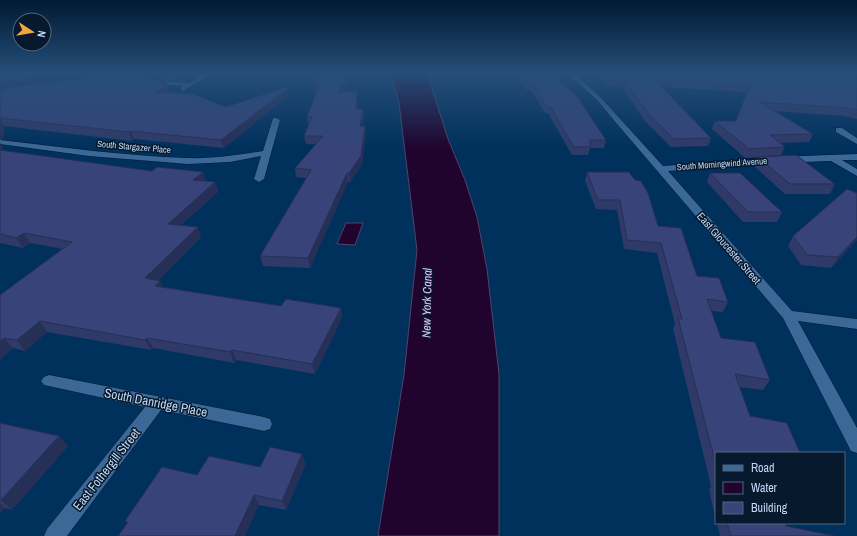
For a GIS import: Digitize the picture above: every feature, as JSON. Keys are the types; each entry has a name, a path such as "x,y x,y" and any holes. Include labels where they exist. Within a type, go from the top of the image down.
{"street":[{"name":"East Gloucester Street","path":"598,98 788,315 857,445"},
{"path":"259,179 276,120"},
{"path":"839,130 857,142"},
{"name":"South Stargazer Place","path":"0,142 89,153 188,161 230,158 267,153"},
{"name":"South Morningwind Avenue","path":"661,169 831,157 857,157"},
{"path":"831,157 857,173"},
{"path":"788,315 857,324"},
{"name":"South Danridge Place","path":"49,381 264,424"},
{"name":"East Fothergill Street","path":"54,536 158,402"}],"water":[{"name":"New York Canal","path":"398,98 435,98 448,139 465,180 477,217 487,269 499,374 499,536 378,536 404,375 417,250"},
{"path":"346,223 363,223 355,245 337,244"}],"building":[{"path":"0,98 203,98 226,107 253,98 275,98 221,140 0,118"},
{"path":"314,98 357,98 356,109 363,109 360,126 365,126 361,156 349,173 347,173 308,258 260,256 311,170 295,168 323,136 304,136 312,117 307,117"},
{"path":"541,98 578,98 606,140 590,140 590,147 574,147 550,106 546,106"},
{"path":"637,98 672,98 711,138 674,139 648,113"},
{"path":"745,98 857,98 857,110 848,108 759,102 813,134 770,135 785,147 749,149 715,121 736,121"},
{"path":"0,150 152,171 157,167 203,172 193,180 215,182 168,224 198,227 145,278 160,281 155,286 281,306 286,299 341,308 312,364 232,350 230,352 147,338 145,340 40,321 17,340 4,338 0,342 0,295 72,242 24,233 16,238 0,234"},
{"path":"796,155 835,184 790,184 758,157"},
{"path":"587,172 629,172 635,180 641,181 648,193 658,226 681,228 697,276 719,278 728,302 707,299 721,338 755,342 770,380 735,374 750,416 787,423 800,452 715,452 715,461 678,318 682,319 661,243 627,240 620,200 598,200"},
{"path":"710,173 740,173 782,212 748,212"},
{"path":"847,189 857,193 857,237 838,257 807,255 793,236"},
{"path":"0,423 59,436 1,500 0,500"},
{"path":"270,447 302,454 282,501 254,495 235,536 118,536 128,522 125,521 162,467 197,475 209,456 260,467"},
{"path":"727,524 785,524 786,526 835,536 731,536"}]}
